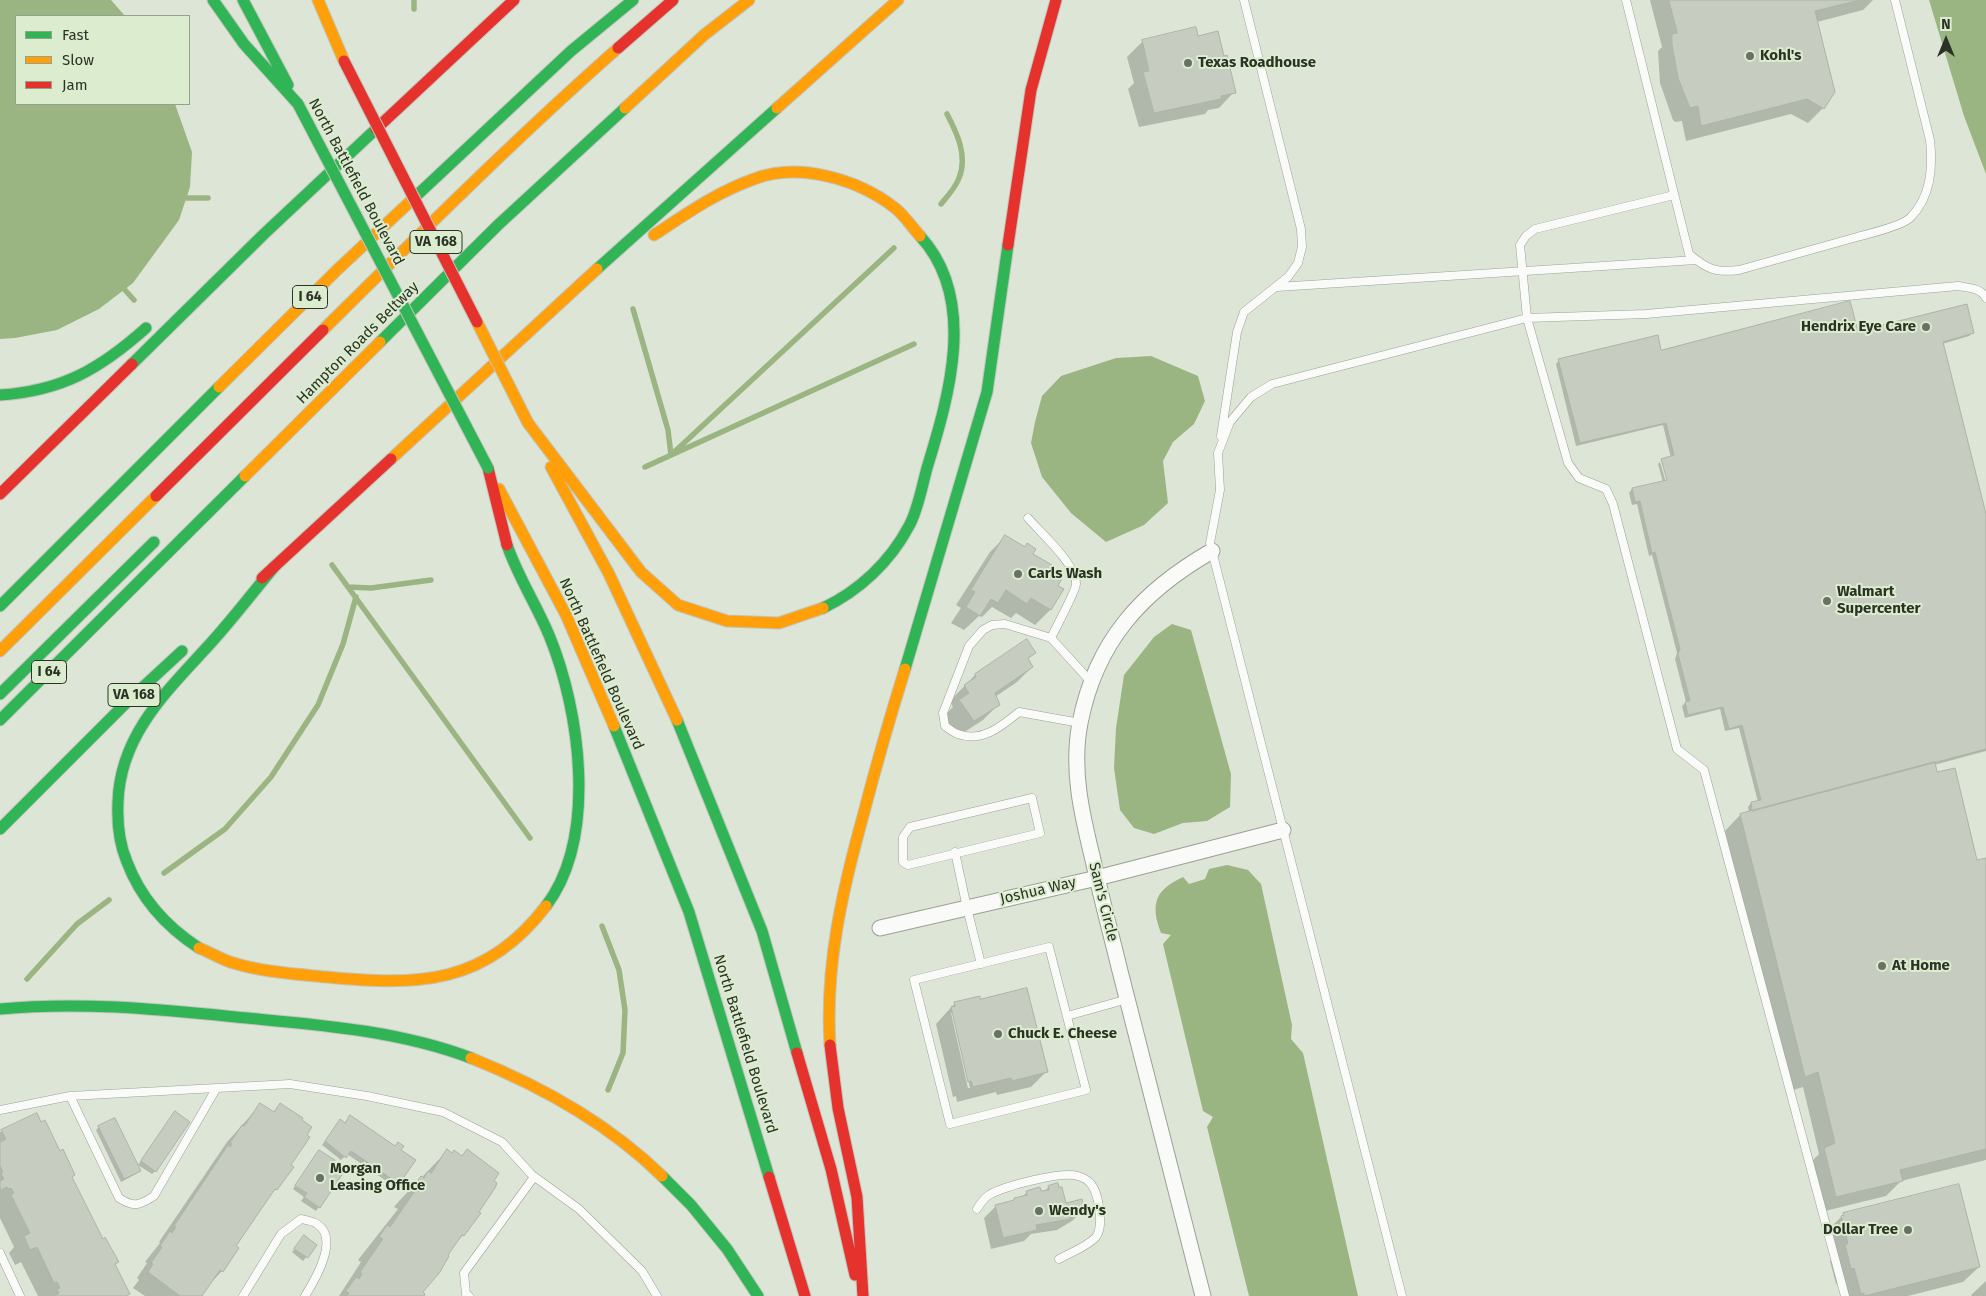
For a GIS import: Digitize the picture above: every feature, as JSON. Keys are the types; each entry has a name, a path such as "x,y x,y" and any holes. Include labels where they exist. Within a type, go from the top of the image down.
{"main road":[{"path":"212,0 244,44 298,104"},
{"name":"North Battlefield Boulevard","path":"243,0 570,624 596,681 689,912 805,1296"},
{"name":"VA 168","path":"312,0 528,423"},
{"path":"318,0 344,61"},
{"path":"0,494 264,234 514,0"},
{"name":"I 64","path":"0,606 337,270 571,51 632,0"},
{"path":"0,651 469,185 564,96 673,0"},
{"name":"Hampton Roads Beltway","path":"0,720 498,225 704,35 749,0"},
{"path":"217,619 596,270 898,0"},
{"path":"861,1296 857,1197 839,1118 830,1047 829,991 835,927 851,852 864,816 878,758 987,392 1031,90 1056,0"},
{"path":"528,423 641,572 678,604 727,621 779,623 824,608 859,587 886,561 910,525 935,443 951,378 955,318 945,276 927,243 895,208 860,187 822,175 790,172 755,178 713,197 596,270"},
{"path":"190,290 264,234"},
{"path":"436,264 450,250"},
{"path":"395,305 409,291"},
{"path":"0,395 50,388 76,376 119,351 155,320"},
{"path":"528,423 609,574 668,696 762,932 832,1169 861,1296"},
{"path":"275,566 200,656 157,702 135,736 126,756 120,781 118,824 121,844 135,884 150,907 178,935 201,949 237,963 301,974 380,982 419,981 454,974 482,963 501,952 518,938 536,919 550,899 563,874 571,852 577,791 575,735 561,669 541,616 510,555 488,468"},
{"path":"0,694 162,535"},
{"path":"0,729 98,624"},
{"name":"VA 168","path":"0,829 130,699 188,646"},
{"path":"0,1009 63,1004 108,1005 243,1018 402,1038 469,1057 500,1070 570,1105 594,1120 646,1161 670,1183 703,1219 738,1264 758,1296"}],"street":[{"name":"Sam's Circle","path":"1203,1296 1097,878 1080,805 1076,765 1080,723 1091,682 1111,639 1134,611 1164,582 1212,551"},
{"name":"Joshua Way","path":"880,928 1097,878 1284,830"}],"lane":[{"path":"1244,0 1301,229 1302,248 1298,263 1288,277 1277,288 1244,312 1237,332 1218,453 1220,490 1210,542 1402,1296"},
{"path":"1626,0 1689,254 1704,267 1721,272 1739,270 1883,230 1909,220 1923,200 1931,179 1930,140 1895,0"},
{"path":"1674,195 1535,229 1526,236 1520,245 1527,318 1568,463 1579,478 1606,489 1613,504 1677,749 1704,770 1845,1296"},
{"path":"1277,288 1696,260"},
{"path":"1218,453 1230,422 1251,396 1272,384 1527,318 1646,314 1958,286 1975,289 1985,295 1986,298"},
{"path":"1028,518 1068,563 1073,572 1076,585 1051,638"},
{"path":"1080,723 1019,712 999,729 983,735 959,735 945,726 943,713 969,646 983,630 992,625 1006,624 1051,638 1091,682"},
{"path":"1032,798 1040,833 955,852 908,865 903,862 903,837 910,827 1032,798"},
{"path":"955,852 981,964"},
{"path":"1049,947 1086,1090 950,1124 914,980 981,964 1049,947"},
{"path":"1067,1016 1128,999"},
{"path":"0,1110 70,1096 290,1084 367,1096 443,1112 502,1142 534,1177 579,1209 642,1271 657,1296"},
{"path":"70,1096 119,1198 129,1205 141,1204 154,1196 216,1089"},
{"path":"977,1209 987,1196 1003,1188 1064,1175 1077,1175 1088,1180 1094,1188 1100,1214 1101,1226 1097,1237 1059,1259"},
{"path":"469,1296 466,1294 464,1273 534,1177"},
{"path":"243,1296 282,1234 301,1219 318,1224 325,1236 325,1256 314,1283 305,1296"},
{"path":"0,1253 20,1296"}],"shaded area":[{"path":"0,0 111,0 124,15 15,15 15,105 175,105 192,152 190,187 179,220 133,283 99,309 57,330 0,339"},
{"path":"1929,0 1986,0 1986,174 1964,116"},
{"path":"1151,356 1198,376 1205,401 1194,424 1173,442 1163,461 1168,503 1144,525 1106,542 1071,513 1042,477 1031,443 1035,422 1042,396 1061,376 1116,358"},
{"path":"1172,624 1191,630 1231,774 1230,807 1207,821 1183,823 1154,834 1134,828 1120,810 1114,768 1116,728 1124,675 1154,637"},
{"path":"1227,865 1248,870 1261,884 1292,1025 1291,1039 1303,1053 1358,1296 1249,1296 1207,1127 1213,1117 1203,1111 1163,944 1171,935 1161,933 1156,914 1157,899 1166,887 1183,877 1189,884 1205,879 1209,869"}],"building":[{"name":"Kohl's","path":"1669,0 1860,0 1815,11 1835,92 1824,109 1807,99 1701,126 1698,106 1690,108 1678,78 1672,45 1672,34 1677,33"},
{"name":"Texas Roadhouse","path":"1196,27 1198,36 1218,31 1224,56 1227,55 1236,93 1221,96 1221,99 1154,113 1143,72 1149,71 1142,40"},
{"name":"Walmart Supercenter","path":"1850,301 1858,331 1967,304 1974,333 1943,342 1986,514 1986,749 1752,811 1751,802 1761,800 1742,725 1729,729 1723,707 1688,715 1685,702 1690,701 1678,654 1680,649 1655,552 1652,553 1640,501 1635,502 1632,488 1667,480 1661,459 1674,455 1666,423 1580,443 1558,359 1658,335 1661,350"},
{"name":"Carls Wash","path":"1005,535 1025,547 1027,543 1036,549 1033,554 1052,565 1049,570 1062,578 1058,586 1064,589 1051,610 1031,598 1027,604 1006,590 998,603 991,599 980,616 966,607 975,592 971,590"},
{"path":"1027,639 1036,653 1028,658 1033,667 995,693 1000,705 974,721 959,700 969,693 964,685 976,677 975,674"},
{"name":"At Home","path":"1935,762 1937,772 1955,768 1977,860 1986,858 1986,1149 1900,1170 1903,1181 1836,1197 1824,1148 1835,1143 1818,1072 1805,1077 1740,814"},
{"name":"Chuck E. Cheese","path":"1027,988 1048,1072 1012,1081 1011,1078 973,1087 971,1081 968,1082 951,1007 955,1006 954,1002 980,996 980,999"},
{"path":"260,1103 274,1112 280,1103 303,1118 302,1120 312,1127 307,1135 310,1137 291,1165 294,1167 277,1190 275,1189 236,1246 239,1248 223,1272 220,1270 202,1296 180,1296 148,1272 153,1264 151,1263 162,1247 160,1246 170,1231 172,1233 176,1227 174,1226 228,1145 230,1147 232,1144 230,1143 242,1125 244,1126"},
{"path":"175,1111 190,1122 156,1172 141,1161"},
{"path":"37,1113 41,1122 45,1120 60,1151 63,1149 75,1175 72,1177 103,1239 105,1237 119,1262 115,1264 130,1294 126,1296 54,1296 59,1293 57,1289 60,1288 57,1282 54,1283 37,1247 30,1250 24,1236 30,1233 11,1195 14,1193 11,1188 7,1187 1,1190 0,1187 0,1181 4,1179 0,1166 0,1142 6,1139 1,1130"},
{"path":"350,1115 395,1146 398,1142 404,1146 401,1150 416,1160 399,1184 351,1151 346,1158 325,1141 340,1119 345,1123"},
{"path":"115,1118 141,1171 124,1179 98,1126"},
{"path":"447,1149 452,1153 454,1150 462,1156 467,1149 499,1173 494,1181 497,1183 495,1188 479,1212 481,1213 448,1255 440,1272 423,1292 424,1296 347,1296 349,1293 346,1291 356,1277 359,1279 362,1274 360,1272 383,1239 379,1237 387,1225 390,1227 415,1191 418,1192 421,1187 416,1183 421,1176 424,1178 428,1171 431,1173"},
{"name":"Morgan Leasing Office","path":"319,1150 335,1160 334,1163 345,1170 320,1208 304,1197 307,1193 295,1186"},
{"name":"Wendy's","path":"1058,1183 1059,1187 1062,1187 1066,1203 1082,1199 1085,1210 1069,1217 1070,1219 1036,1225 1037,1230 1003,1238 995,1205 1027,1195 1026,1191 1040,1187 1041,1191 1049,1190 1048,1186"},
{"name":"Dollar Tree","path":"1959,1184 1980,1267 1864,1296 1864,1293 1861,1294 1854,1268 1851,1269 1845,1244 1848,1244 1841,1216 1844,1215 1843,1213"},
{"path":"304,1235 317,1245 308,1258 294,1249"}],"waterway":[{"path":"414,0 414,9"},
{"path":"941,204 958,181 962,161 958,137 947,114"},
{"path":"187,198 208,198"},
{"path":"671,455 894,248"},
{"path":"125,290 134,300"},
{"path":"633,309 668,430 671,455"},
{"path":"645,467 914,344"},
{"path":"332,565 530,838"},
{"path":"348,587 371,588 431,580"},
{"path":"164,873 225,829 271,777 318,705 343,644 356,597"},
{"path":"27,979 77,924 109,900"},
{"path":"602,926 619,970 625,1010 623,1053 608,1090"}],"traffic: fast":[{"path":"213,0 244,44 298,104"},
{"path":"243,0 288,85"},
{"path":"415,197 571,51 633,0"},
{"path":"298,104 488,468"},
{"path":"380,342 498,225 625,108"},
{"path":"597,269 777,108"},
{"path":"132,364 264,234 376,129"},
{"path":"823,608 861,584 893,552 901,539 912,520 917,505 943,410 950,380 954,349 954,318 949,289 938,261 920,236"},
{"path":"905,669 987,392 1008,245"},
{"path":"0,395 42,389 79,375 112,355 146,328"},
{"path":"0,606 219,387"},
{"path":"0,720 245,476"},
{"path":"0,694 154,542"},
{"path":"507,545 516,568 549,635 560,665 569,699 579,773 578,810 573,845 562,878 546,906"},
{"path":"199,948 165,921 147,900 133,875 124,855 119,833 118,802 121,778 127,756 148,716 162,697 226,626 275,566"},
{"path":"0,829 130,699 182,651"},
{"path":"677,720 762,931 797,1053"},
{"path":"614,726 689,912 769,1177"},
{"path":"0,1009 62,1006 124,1007 304,1023 389,1035 417,1041 471,1058"},
{"path":"662,1176 691,1205 727,1249 758,1296"}],"traffic: slow":[{"path":"318,0 344,61"},
{"path":"625,108 704,35 749,0"},
{"path":"777,108 898,0"},
{"path":"323,330 505,151 618,48"},
{"path":"654,235 727,190 771,174 790,172 828,176 864,189 895,208 920,236"},
{"path":"219,387 337,270 415,197"},
{"path":"391,459 597,269"},
{"path":"477,322 528,423"},
{"path":"245,476 380,342"},
{"path":"528,423 641,572 678,605 727,621 779,623 823,608"},
{"path":"551,467 609,574 677,720"},
{"path":"499,489 566,615 614,726"},
{"path":"0,651 156,496"},
{"path":"830,1045 830,987 842,901 855,844 905,669"},
{"path":"199,948 230,962 278,972 360,980 391,981 420,979 448,974 474,966 499,952 523,932 546,906"},
{"path":"471,1058 523,1081 572,1108 619,1139 662,1176"}],"traffic: jam":[{"path":"376,129 514,0"},
{"path":"618,48 673,0"},
{"path":"1008,245 1031,90 1056,0"},
{"path":"344,61 477,322"},
{"path":"156,496 323,330"},
{"path":"0,494 132,364"},
{"path":"262,578 391,459"},
{"path":"488,468 507,545"},
{"path":"830,1045 838,1108 857,1197 863,1296"},
{"path":"797,1053 831,1169 855,1275"},
{"path":"769,1177 805,1296"}],"place":[{"name":"Kohl's","path":"1750,56"},
{"name":"Texas Roadhouse","path":"1188,63"},
{"name":"Hendrix Eye Care","path":"1926,327"},
{"name":"Carls Wash","path":"1018,574"},
{"name":"Walmart Supercenter","path":"1827,601"},
{"name":"At Home","path":"1882,966"},
{"name":"Chuck E. Cheese","path":"998,1034"},
{"name":"Morgan Leasing Office","path":"320,1178"},
{"name":"Wendy's","path":"1039,1211"},
{"name":"Dollar Tree","path":"1908,1230"}]}
